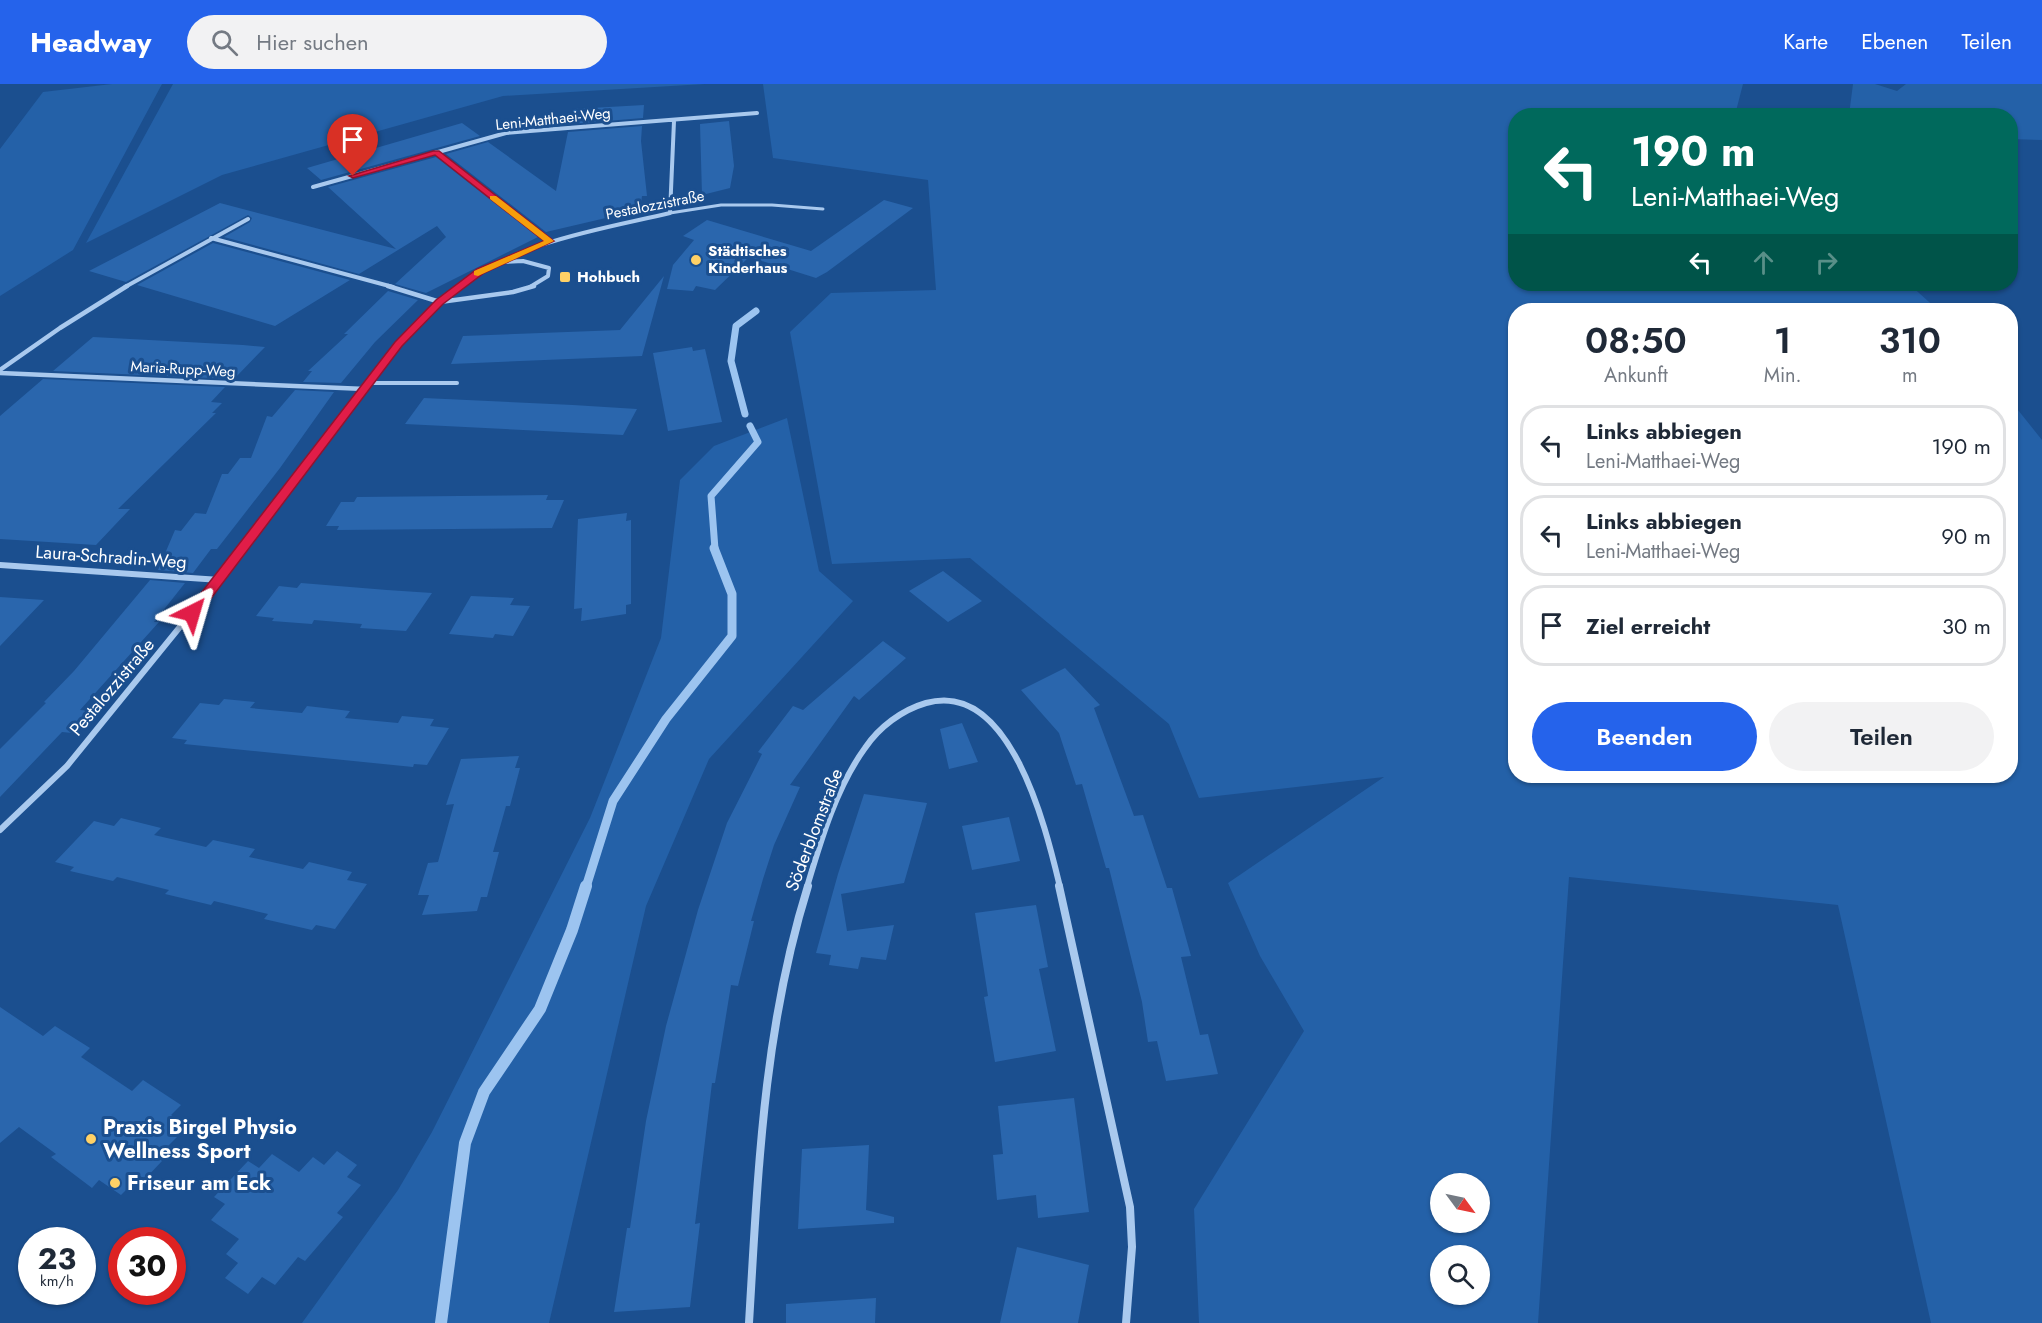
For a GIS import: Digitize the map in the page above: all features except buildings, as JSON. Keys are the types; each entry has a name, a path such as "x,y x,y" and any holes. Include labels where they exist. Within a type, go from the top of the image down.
{"street":[{"name":"Leni-Matthaei-Weg","path":"313,187 506,133 757,113"},
{"path":"670,213 674,121"},
{"path":"436,152 550,241"},
{"name":"Pestalozzistraße","path":"0,830 67,766 220,580 398,344 440,302 481,271 550,241 670,213"},
{"name":"Maria-Rupp-Weg","path":"0,371 40,340 112,295 248,219"},
{"path":"211,238 362,278 440,302 513,292 532,287 548,276 549,268 541,264 498,262"},
{"name":"Maria-Rupp-Weg","path":"0,371 365,389"},
{"name":"Laura-Schradin-Weg","path":"0,565 220,580"},
{"name":"Söderblomstraße","path":"749,1323 764,1099 778,1007 802,903 835,805 855,764 883,727 915,706 939,700 970,705 994,725 1020,769 1041,822 1058,879 1130,1207 1132,1247 1126,1323"}],"lane":[{"name":"Pestalozzistraße","path":"670,213 721,206 772,205 823,209"},
{"path":"370,383 457,383"}],"shaded area":[{"path":"112,84 162,84 73,250 0,296 0,149 43,92"},
{"path":"173,84 705,84 503,96 222,175 86,243"},
{"path":"763,84 1743,84 1737,108 1508,108 1508,291 1917,291 1930,303 1508,303 1508,783 2018,783 2018,410 2042,440 2042,1323 1931,1323 1838,905 1569,877 1538,1323 1199,1323 1194,1209 1304,1031 1260,956 1228,883 1384,777 1199,798 1169,724 970,558 832,564 790,332 831,293 936,290 928,180 773,158"},
{"path":"1853,84 1875,84 1897,91 1906,84 2042,84 2042,140 2018,139 2018,108 1850,108"},
{"path":"787,418 819,571 853,601 709,759 646,906 549,1323 302,1323 398,1190 432,1132 590,818 661,638 680,480 714,446"}],"waterway":[{"path":"745,414 731,361 736,326 756,311"},
{"path":"715,549 711,496 758,442 750,426"},
{"path":"586,887 613,801 666,719 732,636 732,594 714,548"},
{"path":"441,1323 465,1143 484,1092 540,1009 572,930 586,886"}],"slow traffic":[{"path":"478,273 498,262 550,241 493,198"}],"place":[{"name":"Städtisches Kinderhaus","path":"696,260"},
{"name":"Hohbuch","path":"565,277"},
{"name":"Praxis Birgel Physio Wellness Sport","path":"91,1139"},
{"name":"Friseur am Eck","path":"115,1183"}],"route":[{"path":"192,613 241,553 398,344 440,302 481,271 550,241 436,152 353,176"}]}
